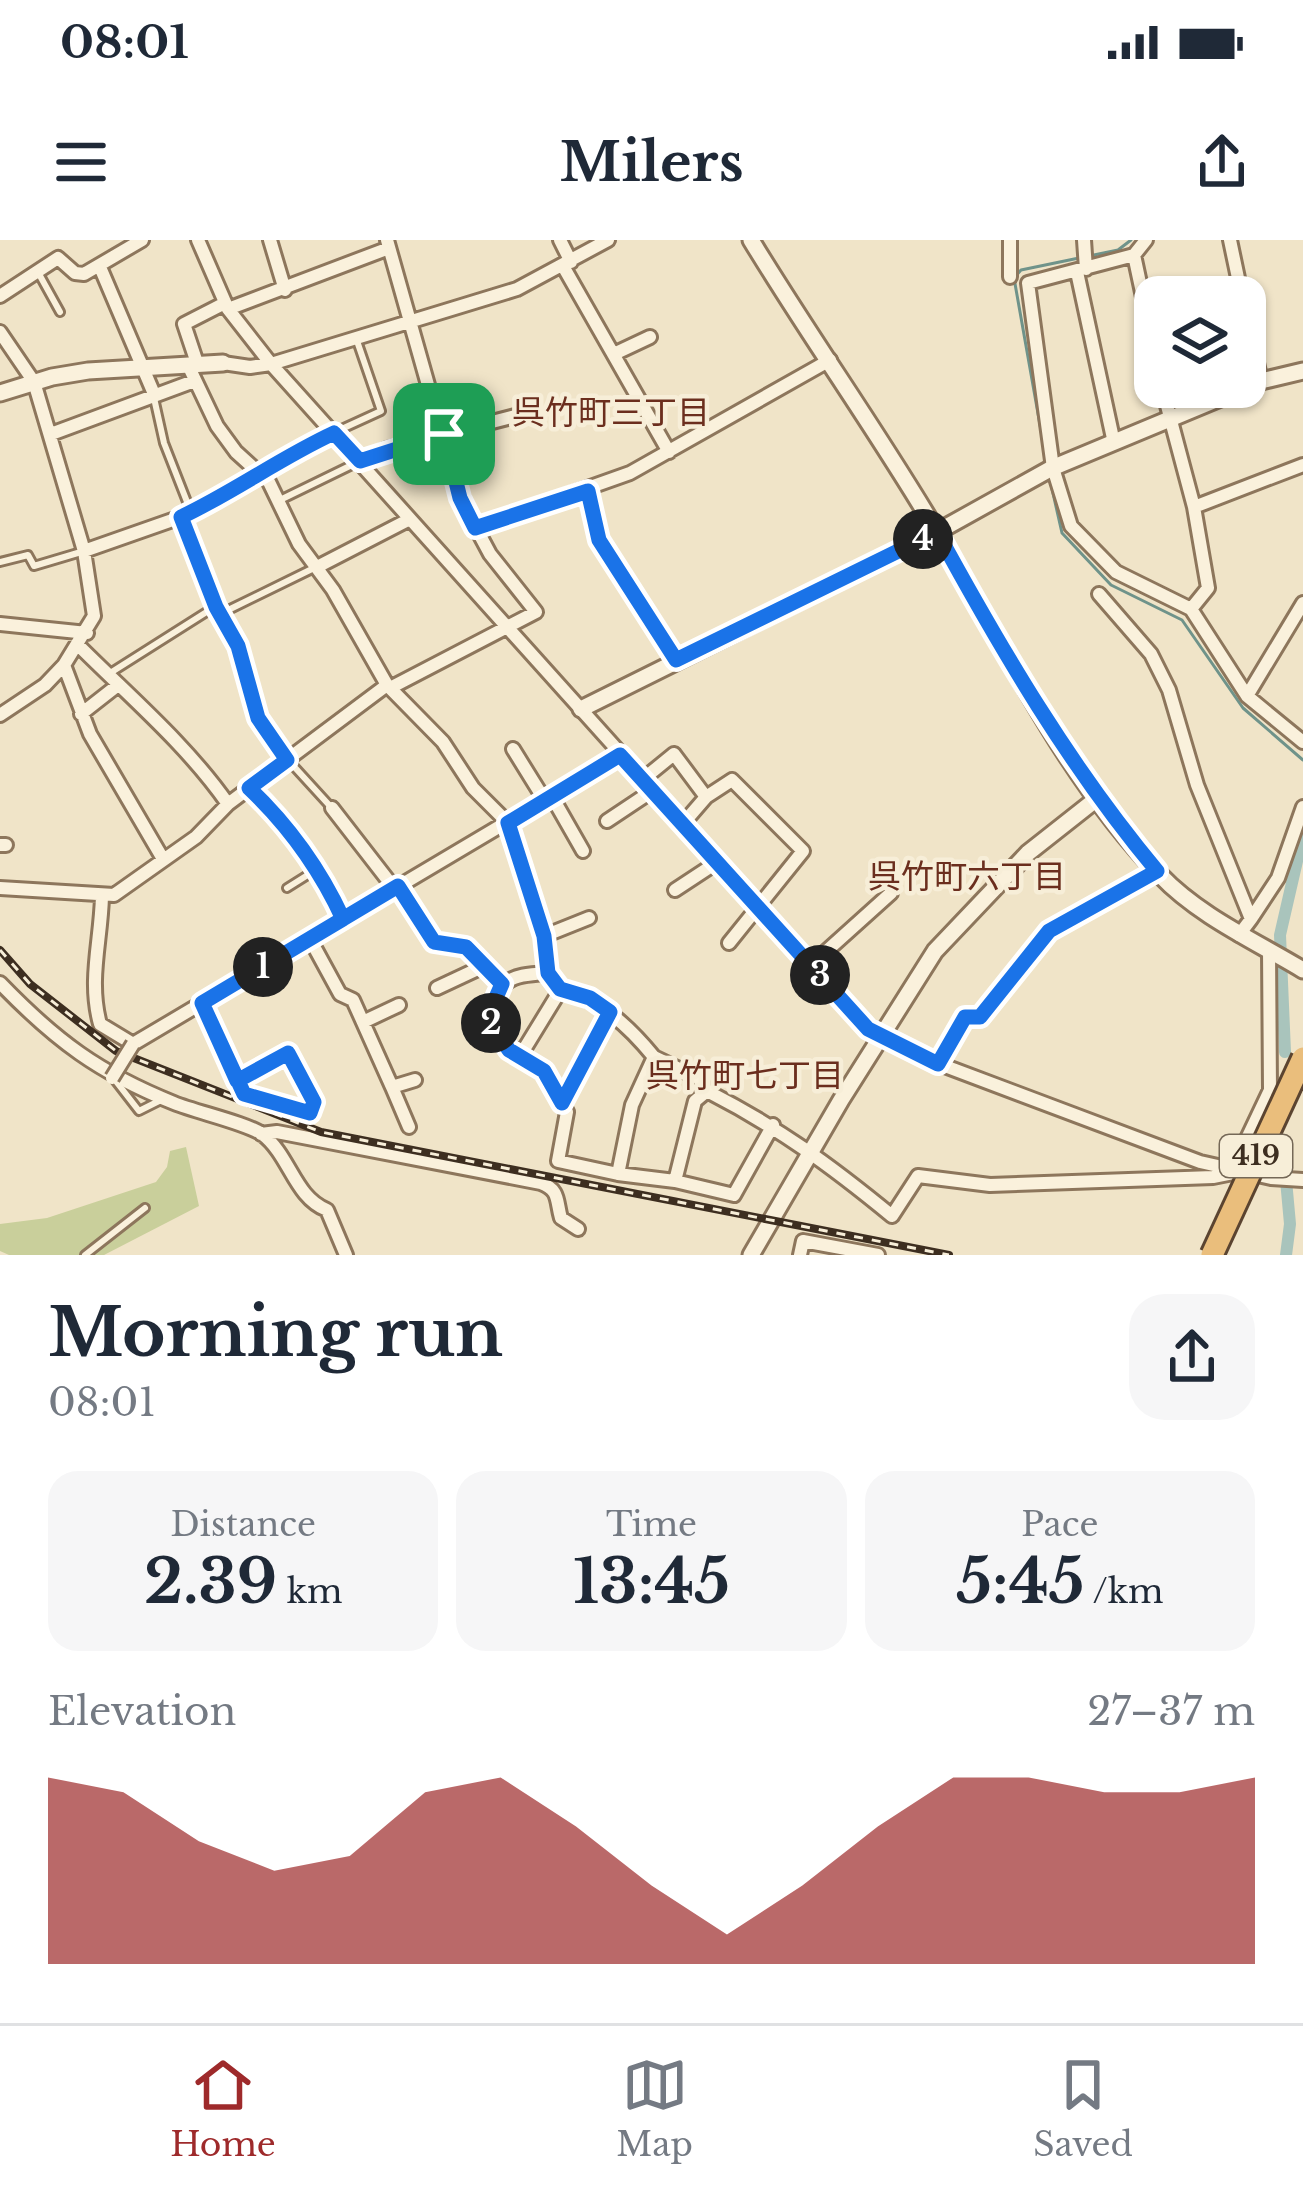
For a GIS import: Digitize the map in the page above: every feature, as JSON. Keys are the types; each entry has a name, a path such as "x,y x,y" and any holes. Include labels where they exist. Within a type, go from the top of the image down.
{"highway":[{"name":"419","path":"1212,1255 1303,1058"}],"street":[{"path":"0,296 58,258 75,273 100,268 142,240"},
{"path":"198,240 227,306 271,364 868,1029 938,1064 1200,1162 1271,1178 1299,1179"},
{"path":"270,240 285,290"},
{"path":"560,240 579,300 616,353 669,452"},
{"path":"0,393 34,382 140,367 271,364 517,289 608,240"},
{"path":"751,240 937,532 1050,728 1099,797 1157,871 1239,935 1303,970"},
{"path":"1010,240 1010,277"},
{"path":"1146,240 1134,255 1028,283 1048,470 1071,526 1115,572 1191,609 1247,696 1303,742"},
{"path":"1230,240 1238,276"},
{"path":"0,888 114,895 196,837 228,804 388,686 536,612 475,528 460,498 388,244 285,290 184,324 193,369 217,426 280,500 299,544 388,686 443,742 473,788 508,823 544,936 548,973 560,989 590,998 630,1027 654,1057 698,1078 707,1091 812,1150 892,1216 918,1176 990,1185 1213,1178 1238,1170"},
{"path":"1084,244 1083,268 1114,443"},
{"path":"1134,255 1138,276"},
{"path":"100,268 154,394"},
{"path":"0,332 34,382 84,551 94,616 64,665 45,685 0,716"},
{"path":"616,353 650,337"},
{"path":"475,528 588,491 669,452 830,360"},
{"path":"51,434 154,394 193,369"},
{"path":"1266,380 1303,370"},
{"path":"1167,408 1194,507 1208,588 1191,609"},
{"path":"581,709 937,532 1048,470 1194,408"},
{"path":"360,461 531,412"},
{"path":"1194,507 1303,465"},
{"path":"84,551 186,514"},
{"path":"317,567 410,519"},
{"path":"599,540 676,660"},
{"path":"1099,594 1151,654 1168,690 1197,785 1251,919"},
{"path":"1247,696 1303,602"},
{"path":"0,624 82,639 112,680 155,718 228,804"},
{"path":"64,665 81,714 164,859"},
{"path":"81,714 112,680"},
{"path":"512,748 583,851"},
{"path":"607,821 674,754 706,797"},
{"path":"112,1078 133,1044 620,755"},
{"path":"681,826 706,797 732,780 803,851 729,944"},
{"path":"751,1255 935,952 1028,853 1099,797"},
{"path":"1239,935 1289,853 1303,807"},
{"path":"332,808 396,887"},
{"path":"675,890 716,863"},
{"path":"938,1064 965,1017 980,1017 1049,931 1157,871"},
{"path":"811,965 891,893"},
{"path":"102,896 93,968 95,1006 100,1024 133,1044"},
{"path":"544,936 589,918"},
{"path":"310,939 340,994 353,1000 409,1127"},
{"path":"1238,1170 1270,1090 1273,952"},
{"path":"437,988 484,966 502,984"},
{"path":"548,973 513,975 502,984 487,1018 509,1050 544,1071 568,1112 558,1161 734,1195 773,1126"},
{"path":"0,983 53,1035 112,1078 261,1134 277,1132 552,1186 561,1218 578,1229"},
{"path":"520,1056 560,989"},
{"path":"202,1003 237,1081 244,1094 310,1113 314,1102 288,1053 237,1081"},
{"path":"363,1022 399,1005"},
{"path":"562,1103 610,1012"},
{"path":"618,1174 632,1105 654,1057"},
{"path":"392,1088 415,1080"},
{"path":"675,1180 694,1101 707,1091"},
{"path":"261,1134 284,1160 310,1204 327,1210 346,1255"},
{"path":"800,1255 803,1241 878,1255"}],"lane":[{"path":"39,274 60,312"},
{"path":"186,514 276,459 381,411 356,336"},
{"path":"154,394 186,514 218,610 238,646 258,718 287,760 332,808"},
{"path":"280,500 360,461"},
{"path":"588,491 599,540"},
{"path":"0,562 28,555 34,566 84,551"},
{"path":"112,680 218,610 317,567"},
{"path":"249,788 277,814 343,919"},
{"path":"287,888 316,870"},
{"path":"396,887 434,942 466,947 484,966"},
{"path":"112,1078 139,1112 163,1099"},
{"path":"85,1255 145,1208"}],"green space":[{"path":"186,1147 199,1206 104,1255 9,1255 0,1251 0,1224 47,1218 156,1182 167,1167 170,1151"}],"waterway":[{"path":"1089,256 1118,250 1131,240"},
{"path":"1045,453 1014,278 1021,270 1079,258"},
{"path":"1050,480 1062,533 1111,585 1182,620 1243,708 1303,760"},
{"path":"1285,1052 1280,935 1303,835"},
{"path":"1284,1158 1290,1224 1286,1255"}],"railway":[{"path":"0,950 30,984 116,1051 321,1132 949,1255"}],"district":[{"name":"呉竹町三丁目","path":"611,412"},
{"name":"呉竹町六丁目","path":"967,876"},
{"name":"呉竹町七丁目","path":"745,1075"}],"route":[{"path":"444,434 360,461 334,433 276,459 226,494 181,517 216,607 238,646 258,718 287,760 249,788 301,846 343,919 310,939 202,1003 237,1081 288,1053 314,1102 310,1113 244,1094 237,1081 202,1003 208,999 310,939 398,886 434,942 466,947 502,984 487,1018 509,1050 544,1071 562,1103 610,1012 590,998 560,989 548,973 544,936 508,823 620,755 868,1029 938,1064 965,1017 980,1017 1049,931 1157,871 1109,814 1050,728 937,532 676,660 599,540 588,491 475,528 460,498 444,434"}]}
